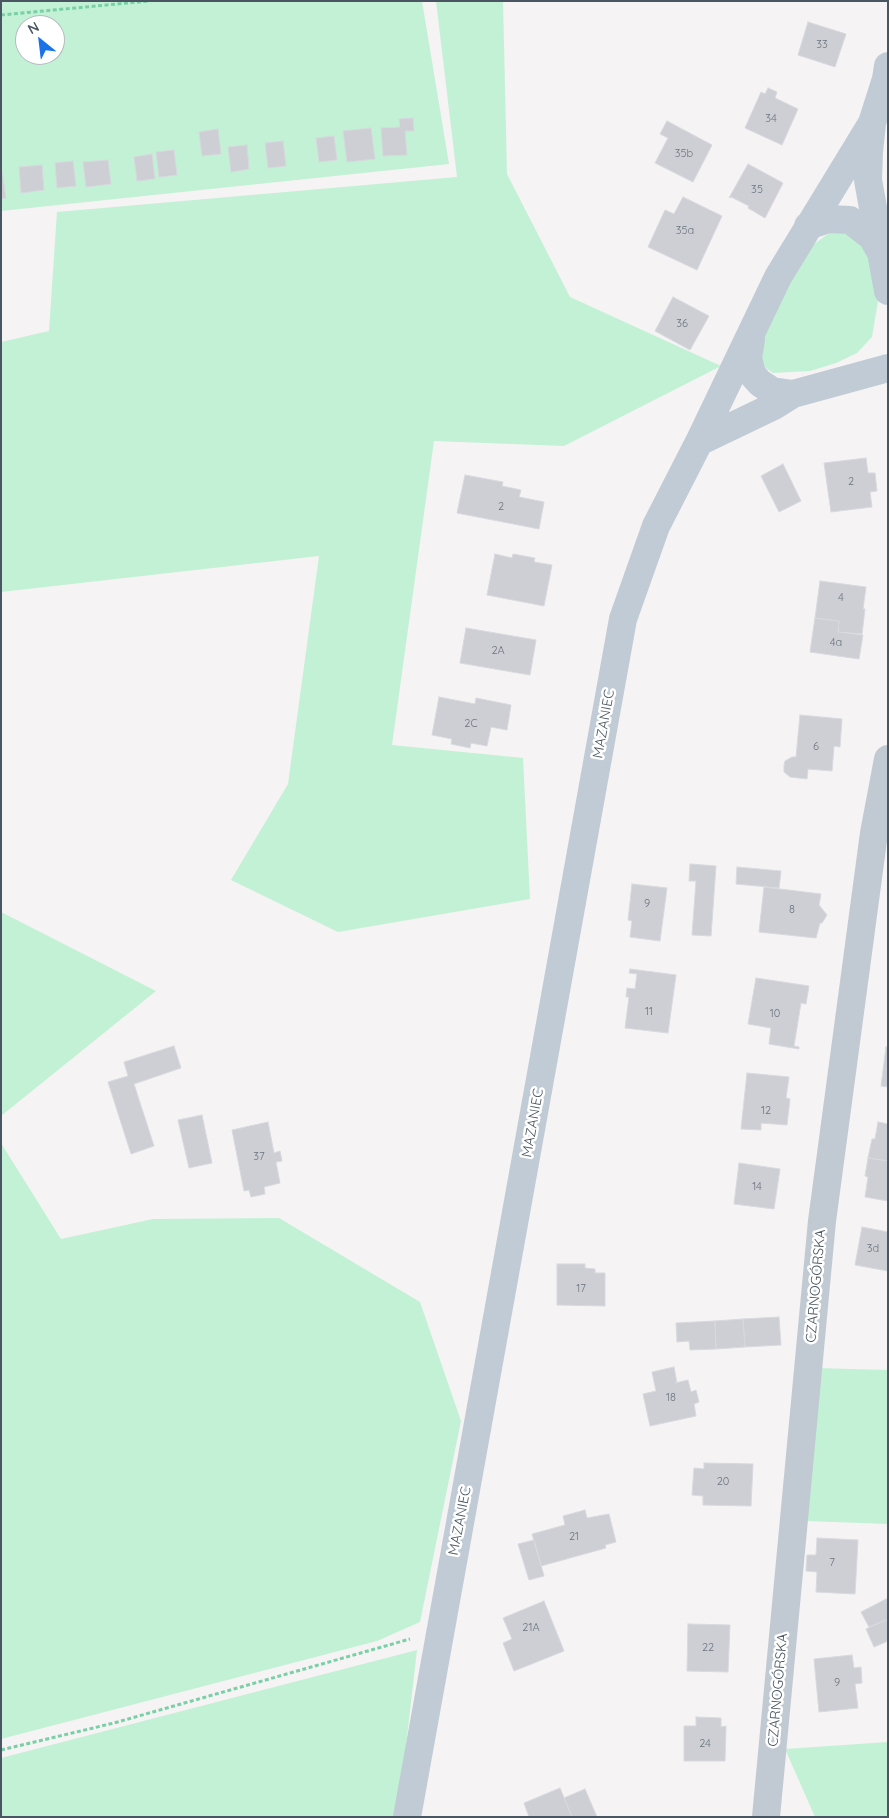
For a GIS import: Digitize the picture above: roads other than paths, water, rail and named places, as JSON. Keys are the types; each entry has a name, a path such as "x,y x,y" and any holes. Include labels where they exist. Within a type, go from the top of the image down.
{"street":[{"path":"888,66 886,79 872,123 868,180 888,291"},
{"name":"MAZANIEC","path":"407,1817 623,619 656,526 699,442 778,277 872,123"},
{"path":"808,226 828,220 850,220 872,237 880,251"},
{"path":"752,332 748,358 752,374 760,383 772,391 793,394"},
{"path":"699,442 774,406 793,394 888,368"},
{"name":"CZARNOGÓRSKA","path":"766,1817 822,1221 874,833 888,759"}]}
